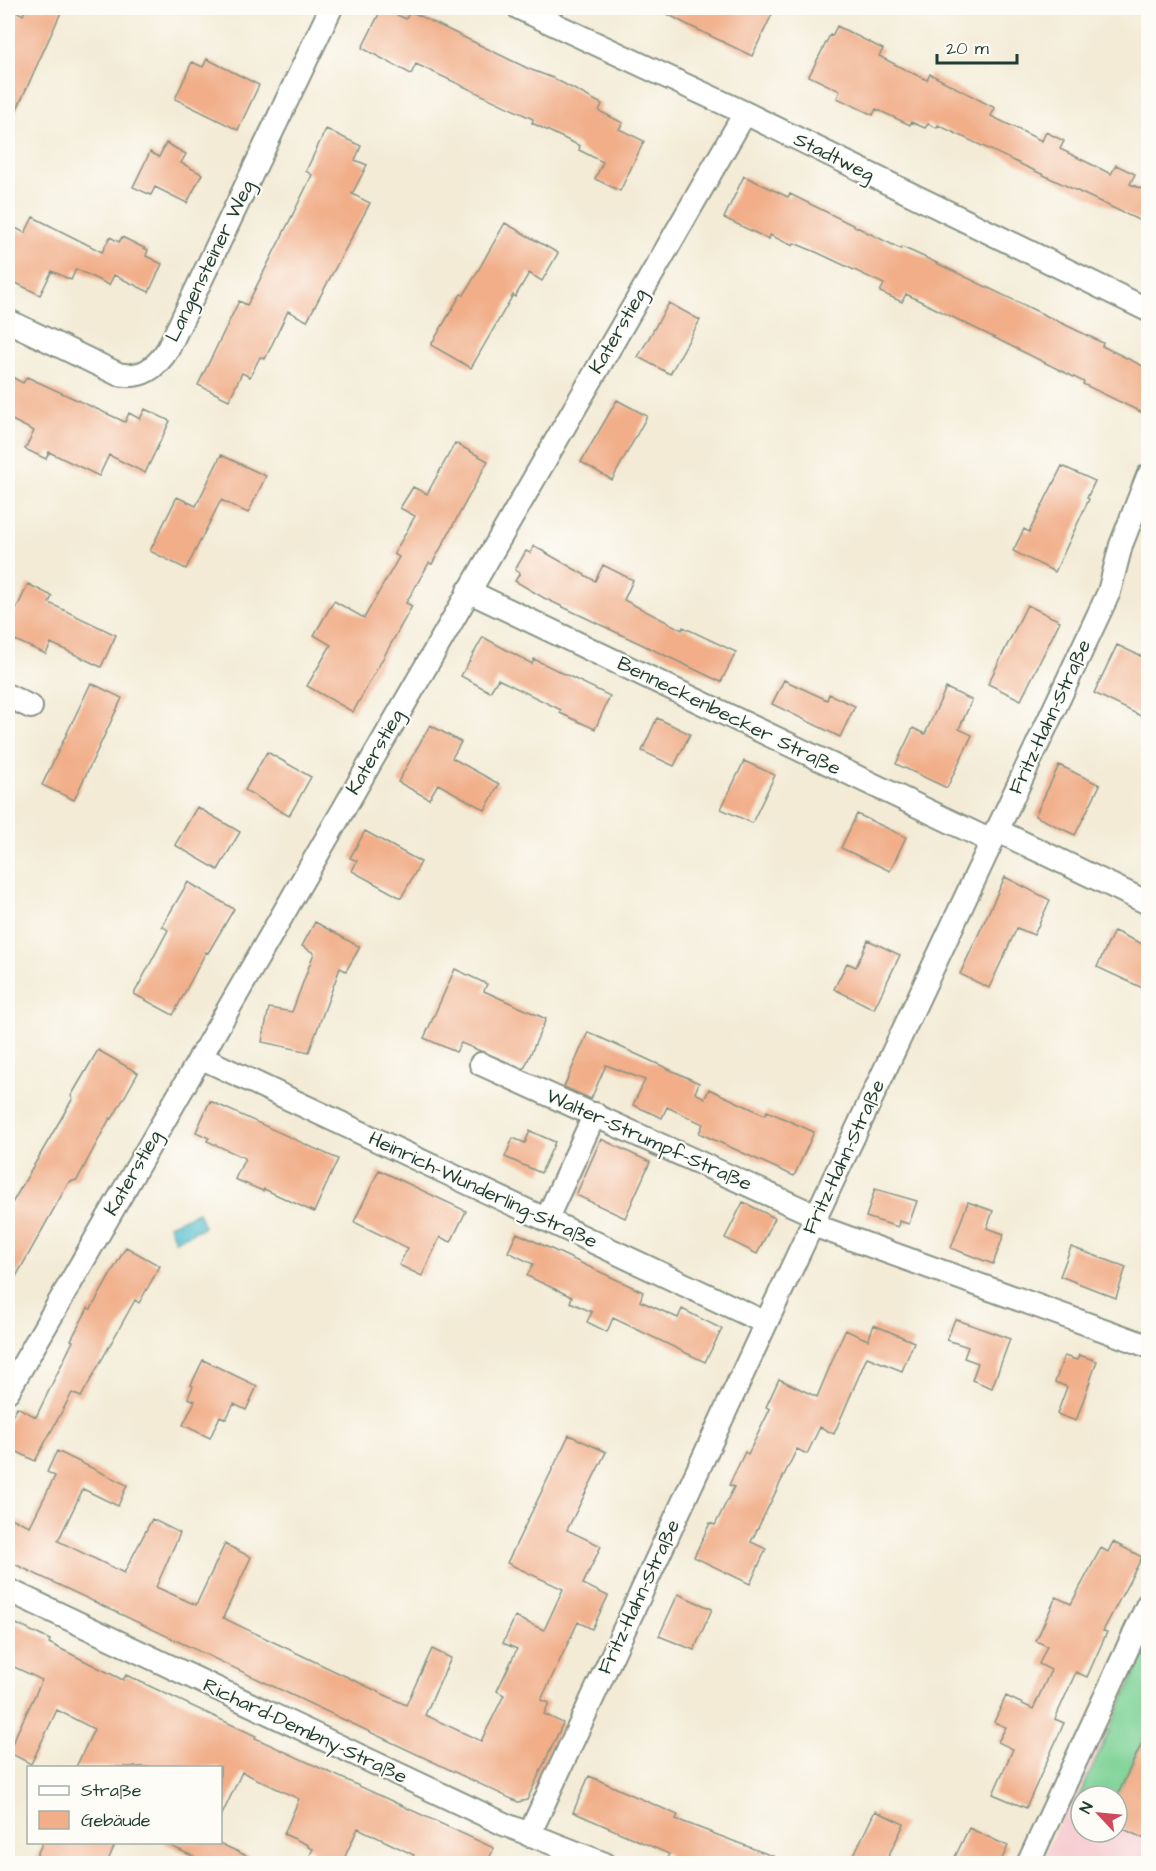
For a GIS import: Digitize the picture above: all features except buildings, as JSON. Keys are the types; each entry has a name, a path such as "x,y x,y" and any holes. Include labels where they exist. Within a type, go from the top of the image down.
{"street":[{"name":"Langensteiner Weg","path":"8,321 118,374 132,376 141,374 160,362 331,8"},
{"name":"Stadtweg","path":"519,8 745,113 1149,310"},
{"name":"Katerstieg","path":"8,1391 745,113"},
{"name":"Fritz-Hahn-Straße","path":"529,1835 993,836 1109,592 1121,545 1149,476"},
{"name":"Benneckenbecker Straße","path":"468,591 993,836 1149,903"},
{"path":"8,696 31,707"},
{"name":"Heinrich-Wunderling-Straße","path":"200,1057 766,1323"},
{"name":"Walter-Strumpf-Straße","path":"481,1064 595,1114 815,1221 1149,1346"},
{"path":"546,1220 595,1114"},
{"name":"Richard-Dembny-Straße","path":"8,1590 529,1835 605,1863"},
{"path":"1029,1863 1149,1604"}],"shaded area":[{"path":"1148,1634 1148,1863 1040,1863 1069,1802 1069,1844 1129,1844 1129,1784 1077,1784"}],"green space":[{"path":"1148,1645 1148,1728 1122,1784 1085,1784"}],"water":[{"path":"198,1212 204,1227 175,1241 169,1225"}]}
